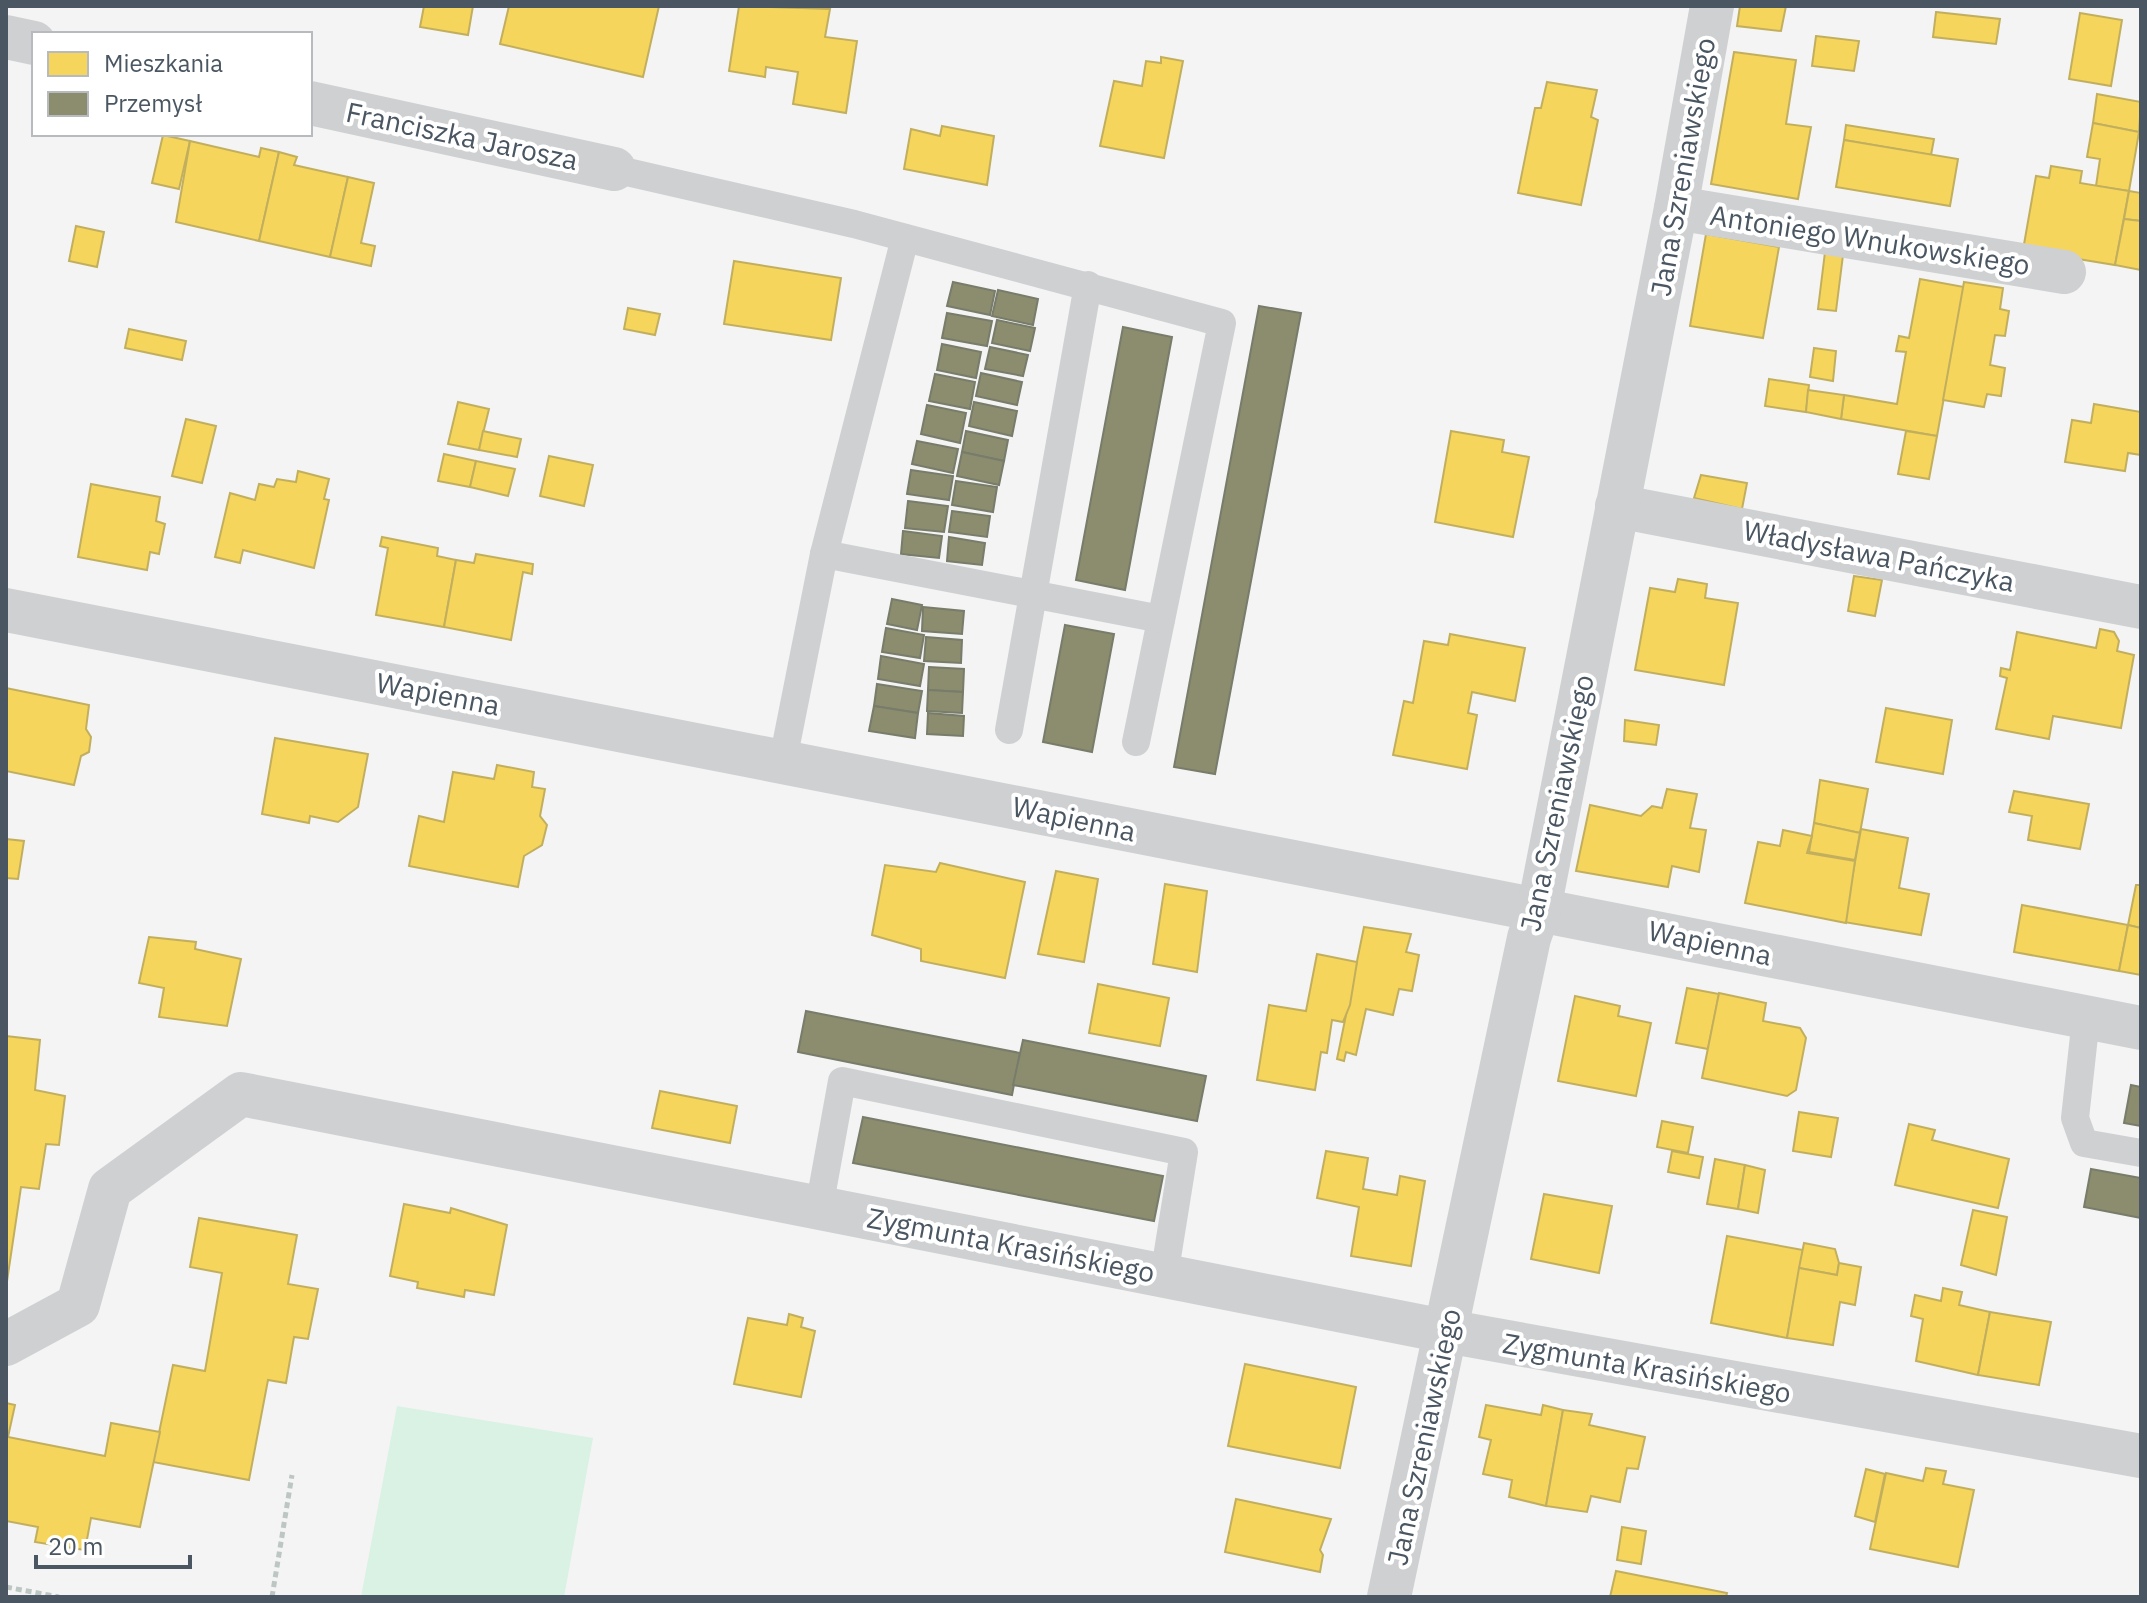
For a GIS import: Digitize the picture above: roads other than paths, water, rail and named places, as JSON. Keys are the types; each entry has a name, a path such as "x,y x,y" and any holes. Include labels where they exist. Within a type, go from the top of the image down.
{"street":[{"name":"Jana Szreniawskiego","path":"1389,1597 1529,938 1539,909 1676,208 1712,6"},
{"path":"6,37 32,43"},
{"name":"Franciszka Jarosza","path":"312,103 614,169"},
{"name":"Antoniego Wnukowskiego","path":"1676,208 2064,272"},
{"name":"Władysława Pańczyka","path":"1617,506 2141,607"},
{"name":"Wapienna","path":"6,610 2141,1028"},
{"name":"Zygmunta Krasińskiego","path":"6,1344 78,1305 110,1189 241,1094 1446,1332 2141,1456"}],"lane":[{"path":"614,169 905,238 1222,323 1136,742"},
{"path":"783,760 824,554 905,238"},
{"path":"1009,730 1088,285"},
{"path":"824,554 1161,619"},
{"path":"2086,1018 2075,1118 2084,1143 2141,1153"},
{"path":"819,1208 842,1081 1184,1152 1164,1276"}]}
